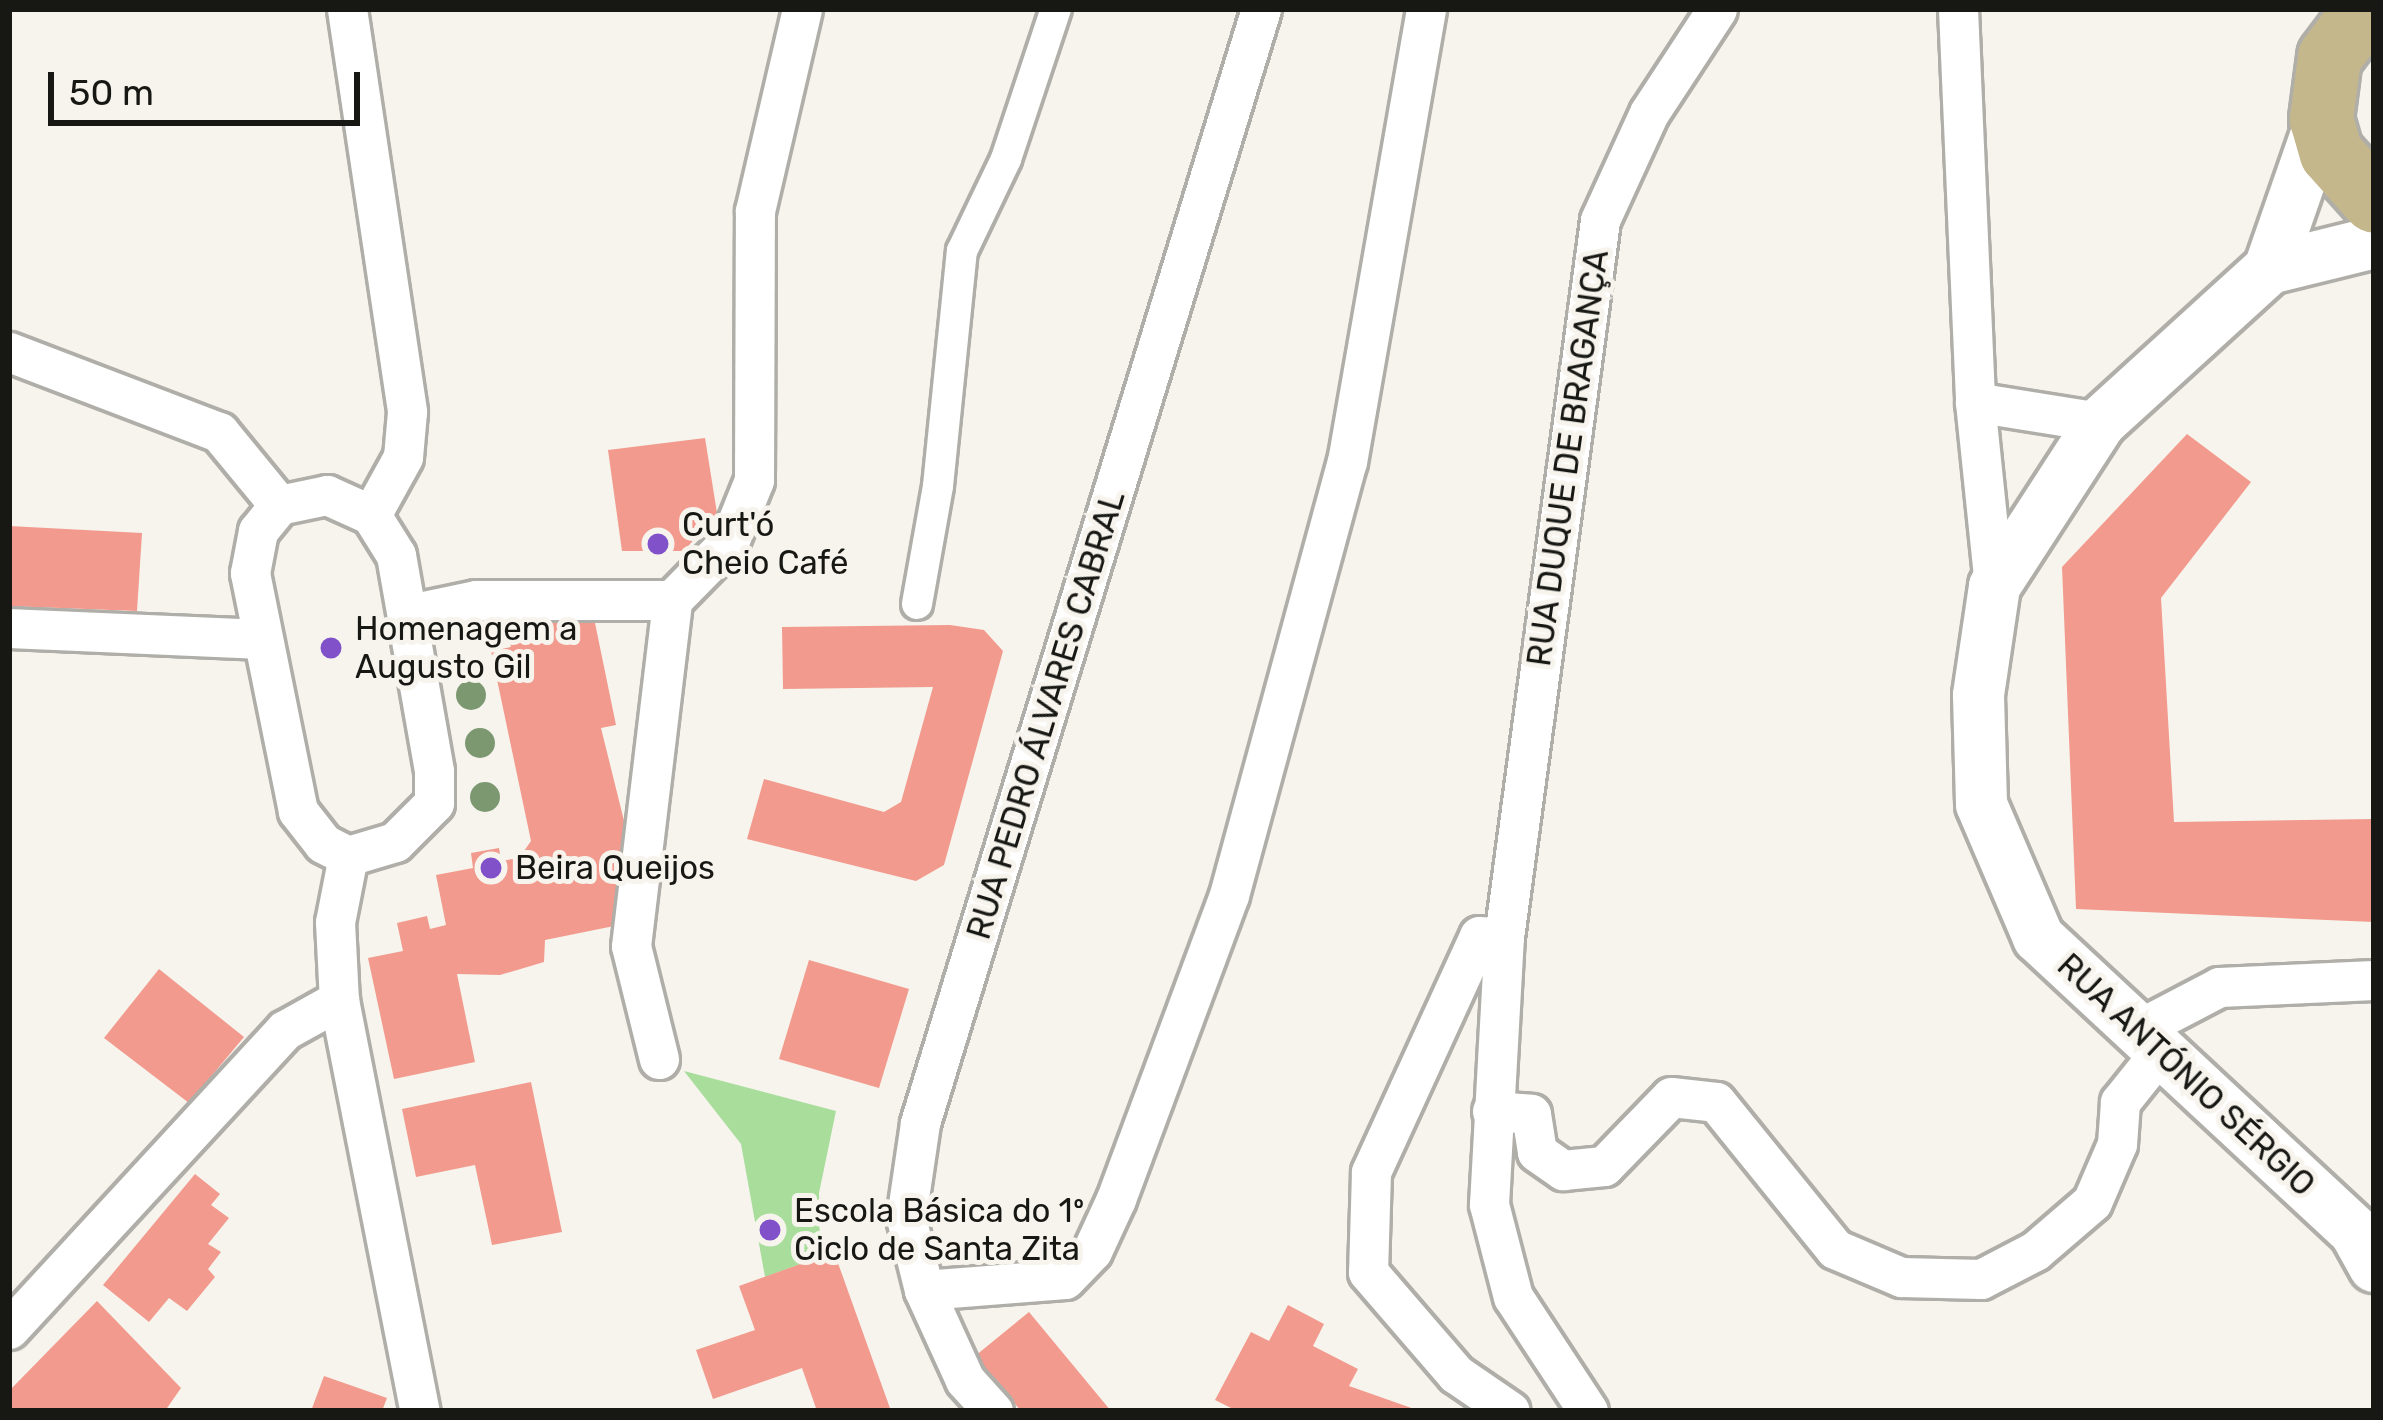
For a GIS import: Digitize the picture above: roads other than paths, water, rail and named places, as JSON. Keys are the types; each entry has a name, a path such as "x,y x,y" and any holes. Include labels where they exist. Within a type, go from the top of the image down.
{"main road":[{"path":"2337,25 2321,119 2331,153 2374,202"}],"street":[{"path":"347,9 407,412 403,457 371,515"},
{"path":"659,1059 631,946 672,600 729,542 754,480 755,211 802,9"},
{"path":"917,604 962,251 1006,159 1056,9"},
{"name":"RUA PEDRO ÁLVARES CABRAL","path":"993,1411 965,1380 924,1291 906,1219 920,1123 1261,9"},
{"path":"924,1291 1065,1280 1092,1251 1229,895 1347,462 1426,9"},
{"name":"RUA DUQUE DE BRAGANÇA","path":"1588,1411 1513,1298 1489,1204 1504,937 1600,220 1649,112 1717,9"},
{"path":"1958,9 1975,402 1994,586"},
{"name":"RUA ANTÓNIO SÉRGIO","path":"2321,119 2269,268 2100,422 1994,586 1978,694 1981,804 2038,937 2355,1232 2374,1266"},
{"name":"RUA ANTÓNIO SÉRGIO","path":"2269,268 2374,242"},
{"path":"9,352 219,432 279,505"},
{"path":"1975,402 2100,422"},
{"path":"327,495 371,515 396,556 410,614 434,803 394,842 348,856 323,843 298,811 250,573 258,531 279,505 327,495"},
{"path":"410,614 476,600 672,600"},
{"path":"9,628 260,639"},
{"path":"348,856 335,922 339,1000 420,1411"},
{"path":"1504,937 1479,936 1372,1172 1368,1273 1456,1374 1510,1411"},
{"path":"1492,1111 1532,1114 1537,1152 1563,1170 1604,1166 1671,1097 1716,1102 1835,1249 1900,1276 1981,1279 2035,1251 2092,1202 2117,1144 2120,1102 2147,1042 2219,987 2374,980"},
{"path":"9,1329 285,1030 339,1000"}],"place":[{"name":"Curt'ó Cheio Café","path":"658,544"},
{"name":"Homenagem a Augusto Gil","path":"331,648"},
{"name":"Beira Queijos","path":"491,868"},
{"name":"Escola Básica do 1º Ciclo de Santa Zita","path":"770,1230"}]}
